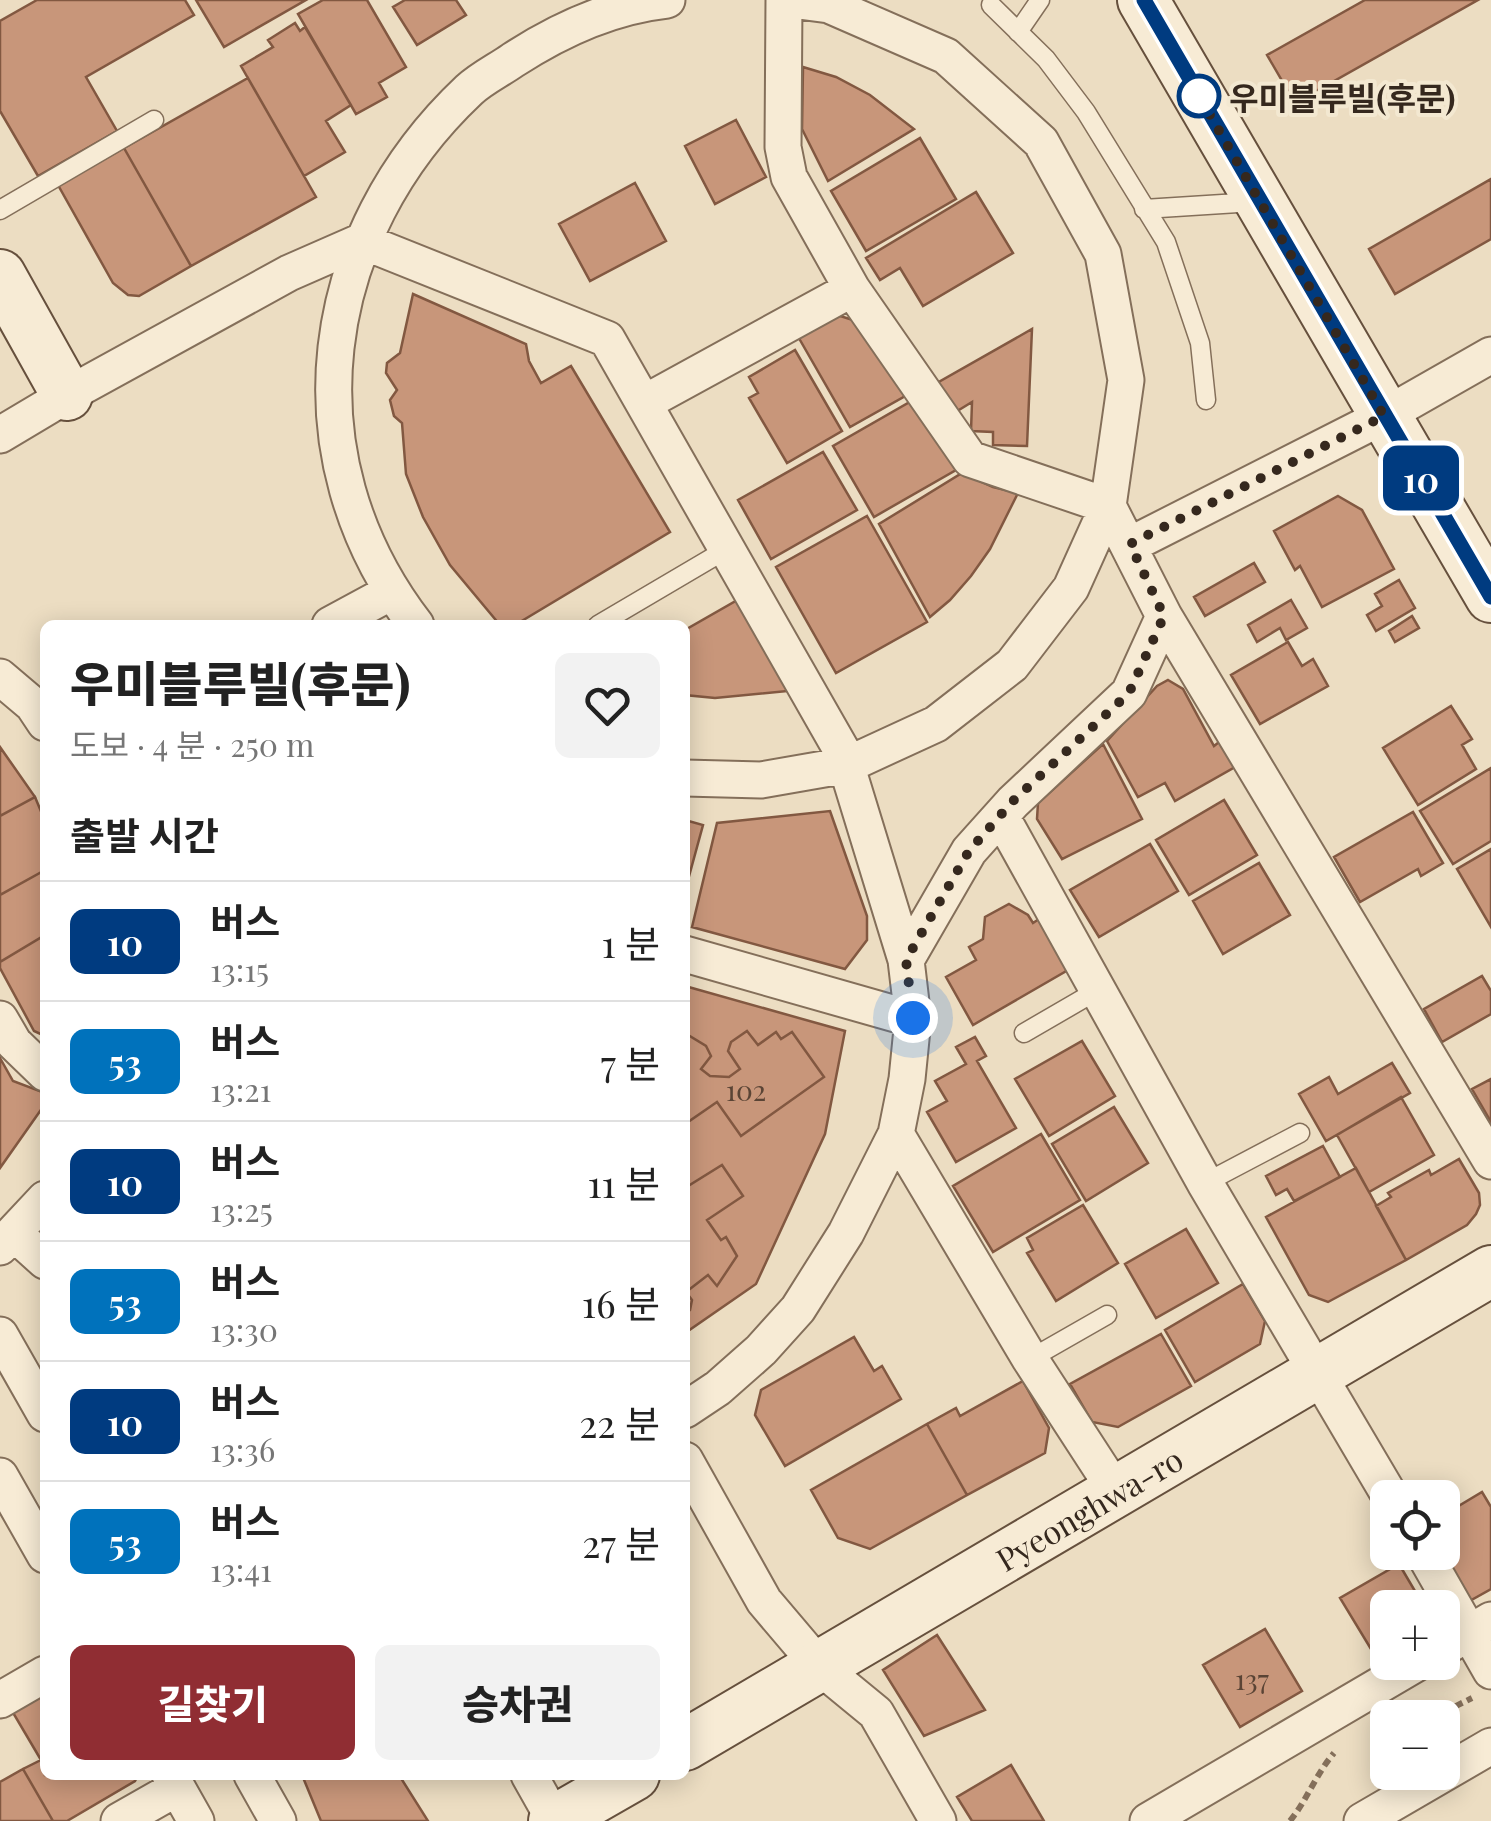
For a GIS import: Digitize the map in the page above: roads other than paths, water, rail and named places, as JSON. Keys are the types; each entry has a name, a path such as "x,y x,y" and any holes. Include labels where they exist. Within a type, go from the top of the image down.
{"street":[{"path":"412,620 391,592 362,535 343,474 334,410 336,347 344,293 362,241 407,158 471,88 550,35 640,3 667,0"},
{"path":"690,778 761,780 847,764 936,724 1012,665 1071,588 1108,506 1126,380 1103,254 1041,142 946,56 833,3 788,0 783,147 789,178 852,289 970,460 1108,506 1164,616 1491,1160"},
{"path":"1144,0 1491,597"},
{"path":"0,435 289,274 362,241 607,339 847,764 906,960 913,1018 907,1080 896,1134 846,1232 798,1310 761,1350 690,1407"},
{"path":"0,275 66,395"},
{"path":"644,403 852,289"},
{"path":"1130,544 1384,416 1491,355"},
{"path":"339,620 391,592"},
{"path":"906,960 969,851 1129,693 1164,616"},
{"path":"0,677 40,716"},
{"path":"1001,816 1206,1183 1381,1480"},
{"path":"690,955 913,1018"},
{"path":"0,1020 14,1043 40,1068"},
{"path":"896,1134 1030,1359 1117,1493"},
{"path":"40,1205 8,1241 40,1258"},
{"name":"Pyeonghwa-ro","path":"690,1742 1491,1271"},
{"path":"0,1336 40,1405"},
{"path":"690,1469 764,1601 820,1667 876,1713 938,1821"},
{"path":"0,1476 40,1547"},
{"path":"1433,1570 1468,1634 1486,1683"},
{"path":"0,1700 40,1677"},
{"path":"1148,1821 1388,1680"},
{"path":"1362,1821 1491,1746"},
{"path":"255,1780 278,1821"},
{"path":"532,1780 554,1821 625,1780"},
{"path":"119,1821 173,1781 196,1821"}],"lane":[{"path":"1018,32 1040,0"},
{"path":"991,4 1046,59 1086,112 1166,242 1200,343 1206,400"},
{"path":"0,210 154,120"},
{"path":"1144,209 1260,202"},
{"path":"606,620 727,549"},
{"path":"1024,1033 1098,990"},
{"path":"1206,1183 1300,1133"},
{"path":"1030,1359 1107,1315"}],"place":[{"name":"우미블루빌(후문)","path":"1199,96"}]}
